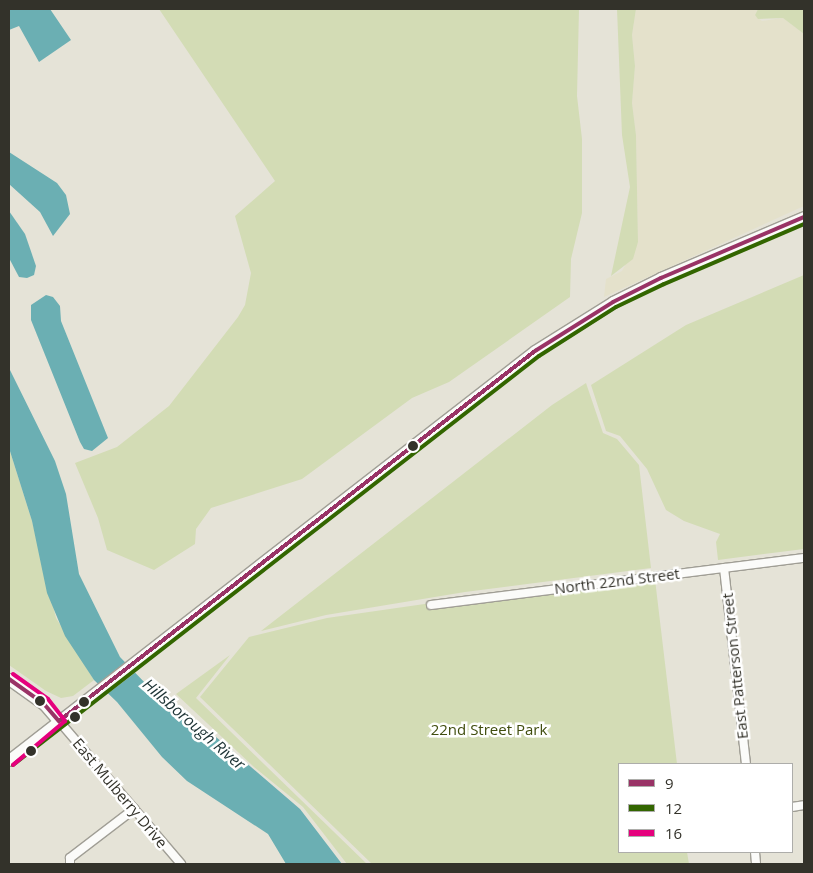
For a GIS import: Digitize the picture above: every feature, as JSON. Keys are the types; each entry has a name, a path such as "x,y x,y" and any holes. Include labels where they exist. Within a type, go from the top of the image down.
{"street":[{"path":"9,760 138,662 449,415 571,327 661,278 804,217"},
{"name":"North 22nd Street","path":"431,605 804,558"},
{"name":"East Patterson Street","path":"724,568 746,763"},
{"path":"9,679 44,704 59,721"},
{"name":"East Mulberry Drive","path":"59,721 181,864"},
{"path":"62,864 70,861 134,809"}],"shaded area":[{"path":"636,9 758,9 755,15 762,21 783,18 804,34 804,206 604,297 606,279 622,271 638,242 636,135 632,103 635,66 632,35"}],"green space":[{"path":"159,9 579,9 577,96 582,139 582,213 571,259 570,297 449,382 412,398 302,479 211,508 196,529 195,544 154,570 107,550 98,518 75,463 117,447 169,406 238,317 245,305 251,273 235,216 275,181"},
{"path":"617,9 636,9 632,35 635,66 632,103 636,135 638,242 633,259 611,276 630,187 622,135"},
{"path":"758,9 804,9 804,34 783,18 758,19 755,15"},
{"path":"804,275 804,549 718,560 716,542 720,534 684,521 666,510 647,469 620,436 606,431 591,385 686,325"},
{"path":"586,383 603,433 617,439 639,465 651,568 465,592 326,615 261,631 552,405"},
{"path":"9,448 32,521 56,618 94,680 73,696 61,698 46,691 9,665"},
{"name":"22nd Street Park","path":"654,571 677,763 618,763 618,853 687,853 689,864 372,864 200,697 249,637 327,618"},
{"path":"230,655 196,698 367,864 347,864 303,807 254,767 176,694"}],"water":[{"path":"9,9 50,9 71,40 39,62 19,26 9,30"},
{"path":"9,152 57,183 66,195 70,214 53,236 40,212 9,184"},
{"path":"9,211 25,234 36,266 34,275 27,278 19,277 9,258"},
{"path":"46,295 53,297 60,306 61,321 108,438 92,451 84,449 80,442 31,320 31,305"},
{"path":"9,368 55,461 66,494 79,574 120,657 175,714 216,737 300,809 342,864 286,864 268,834 187,781 162,757 117,702 94,680 65,636 47,593 32,521 9,448"}],"pier":[{"path":"127,661 136,672 106,695 96,685"}],"transit line":[{"name":"9","path":"9,679 44,704 59,721 535,351 613,302 661,278 804,217"},
{"name":"12","path":"13,765 539,356 616,307 664,284 804,224"},
{"name":"16","path":"13,674 48,699 65,721 13,765"}],"water label":[{"name":"Hillsborough River","path":"194,724"}]}
